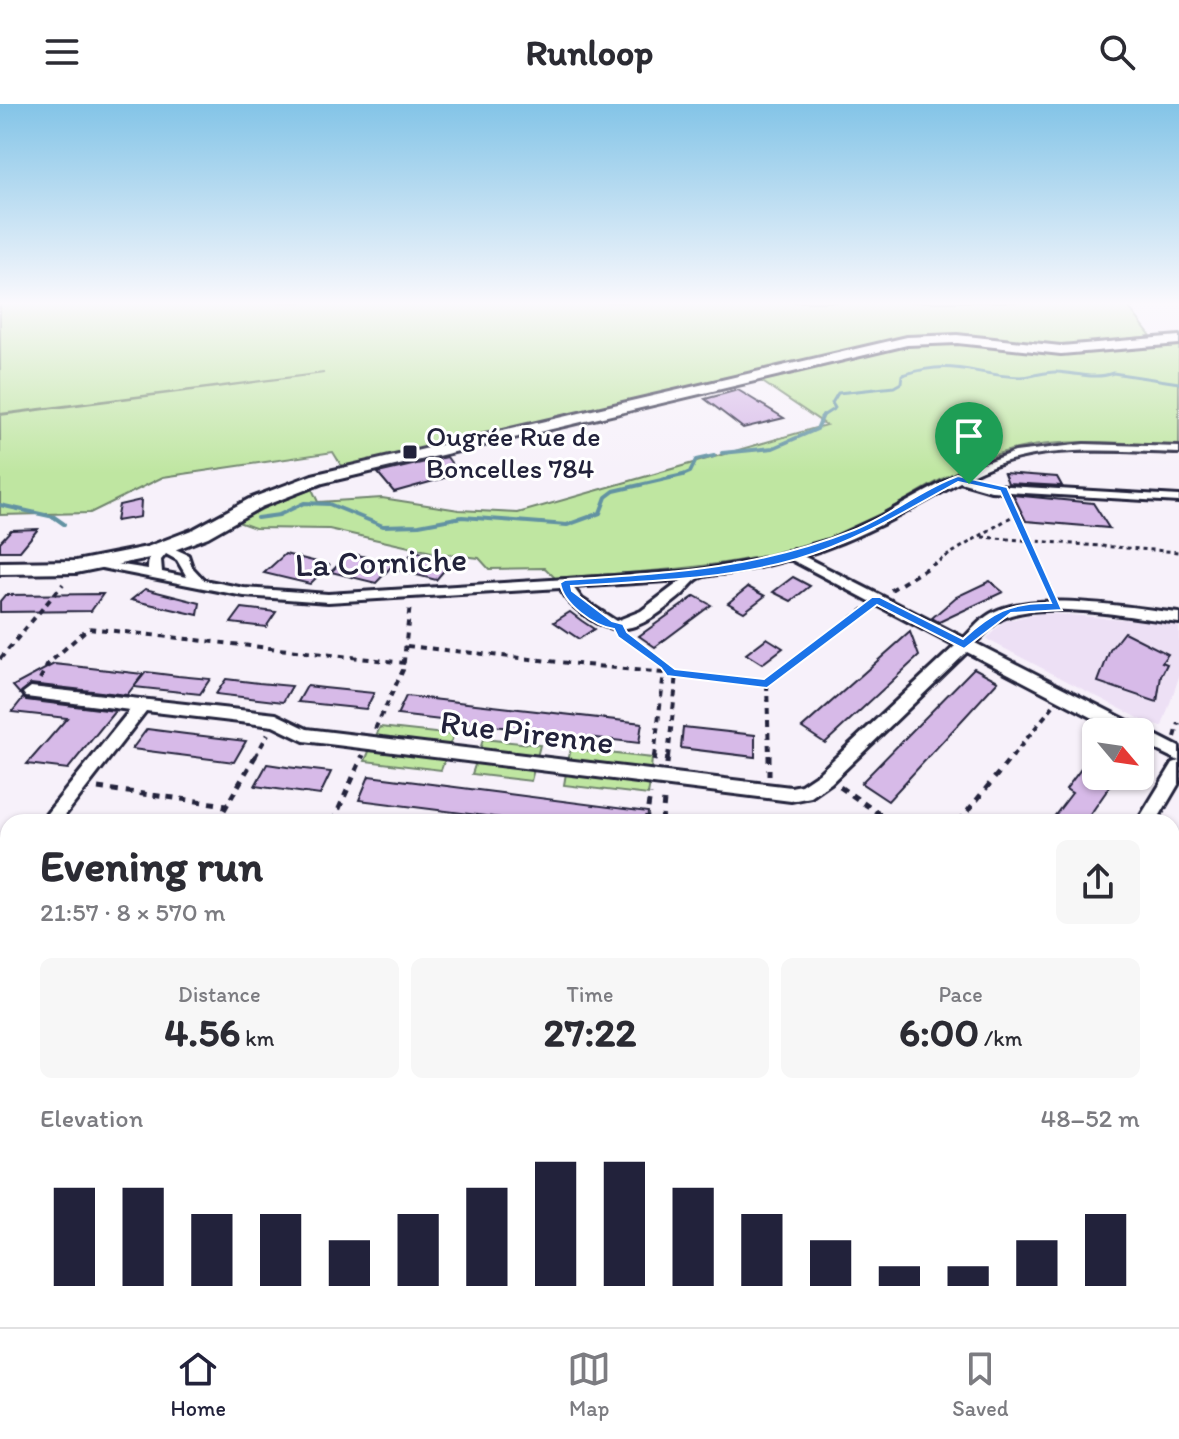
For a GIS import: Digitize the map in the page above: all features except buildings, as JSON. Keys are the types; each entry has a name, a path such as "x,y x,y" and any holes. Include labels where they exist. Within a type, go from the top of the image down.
{"main road":[{"path":"0,568 102,564 164,548 201,533 255,503 318,479 830,359"}],"street":[{"name":"La Corniche","path":"102,564 260,594 328,598 693,575 794,556 862,530 998,460 1059,448 1179,450"},
{"path":"958,478 975,485 1003,489 1179,499"},
{"path":"199,582 186,568 183,558 191,542 201,533"},
{"path":"155,574 155,560 164,548 183,558"},
{"path":"794,556 1107,718"},
{"path":"565,583 574,601 609,625 619,626 633,622 686,585 693,575"},
{"name":"Rue Pirenne","path":"31,693 276,720 304,735 769,792 805,792 825,778 993,618 1007,611 1026,606 1058,607 1179,618"},
{"path":"56,814 143,704"},
{"path":"1154,742 1179,755"},
{"path":"1151,814 1179,768"}],"path":[{"path":"1003,489 1058,607"},
{"path":"407,646 767,684 876,600 1016,514"},
{"path":"980,537 1179,552"},
{"path":"0,659 76,567"},
{"path":"337,814 405,663 410,603"},
{"path":"619,626 622,634 674,673"},
{"path":"31,693 48,664 88,628 405,663"},
{"path":"659,778 664,672"},
{"path":"648,814 659,778 674,673"},
{"path":"767,684 769,792"},
{"path":"965,814 1062,694"},
{"path":"222,814 276,720"},
{"path":"825,778 879,814"},
{"path":"79,786 227,805"},
{"path":"663,814 664,800"}],"shaded area":[{"path":"1042,613 1179,623 1179,677 1162,726 1154,725 1154,718 1138,718 986,639 1004,621"}],"green space":[{"path":"0,359 816,359 344,470 333,452 163,477 90,513 0,515 0,415 324,373 0,414"},
{"path":"841,359 1179,359 1179,446 1076,442 1025,447 976,462 835,536 750,559 653,571 555,578 545,568 489,569 479,558 436,553 329,529 255,528 238,522 312,489 318,502 382,498 459,510 518,513 826,425 758,379"},
{"path":"380,727 454,735 449,746 375,738"},
{"path":"483,739 540,745 537,757 480,750"},
{"path":"370,749 445,759 441,770 365,761"},
{"path":"571,749 652,758 651,770 568,761"},
{"path":"476,762 534,769 531,781 472,774"},
{"path":"566,773 650,783 648,795 564,785"}],"waterway":[{"path":"823,416 835,408 832,403 838,393 894,387 901,383 902,375 936,368 1020,377 1052,372 1092,376 1113,373 1179,383"},
{"path":"722,453 773,448 817,429 823,416"},
{"path":"257,518 279,515 304,503 329,504 383,526 419,525 462,517 567,525 600,513 606,497 614,491 683,475 690,472 696,460 714,456"},
{"path":"0,505 54,517 64,524"}],"place":[{"name":"Ougrée Rue de Boncelles 784","path":"410,452"}],"route":[{"path":"958,478 969,484 1003,489 1058,607 1026,606 1007,611 993,618 964,645 876,600 838,630 828,633 767,684 671,673 670,668 622,634 619,626 609,625 574,601 567,591 565,583 693,575 794,556 862,530 958,478"}]}
